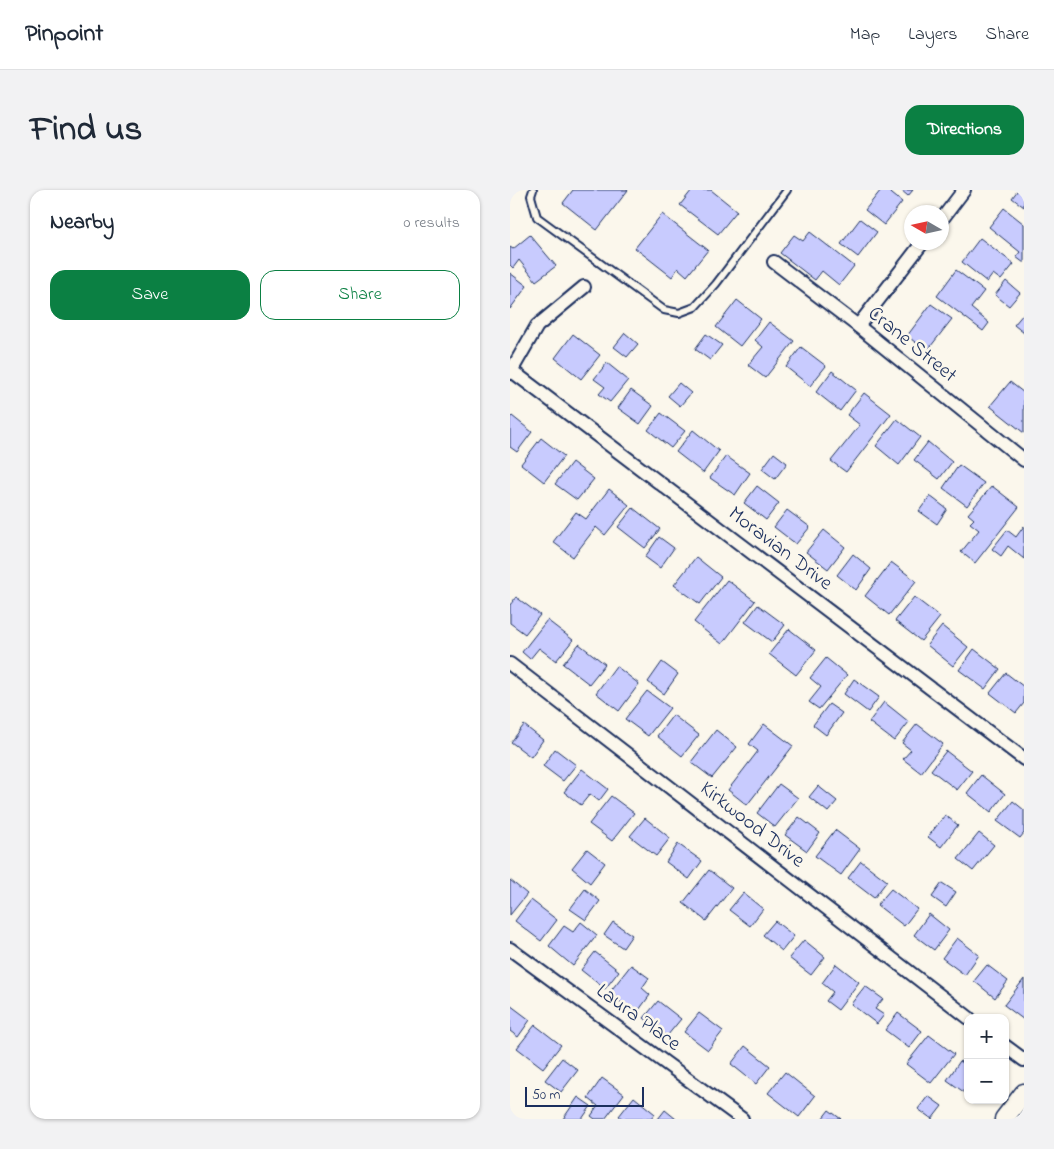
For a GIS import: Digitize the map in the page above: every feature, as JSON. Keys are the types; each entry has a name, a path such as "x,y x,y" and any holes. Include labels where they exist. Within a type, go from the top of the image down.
{"main road":[{"path":"1004,1119 1024,1093"}],"street":[{"path":"949,210 964,190"},
{"path":"858,326 917,250"},
{"name":"Crane Street","path":"774,262 858,326 1024,460"},
{"path":"511,372 537,326 584,288"},
{"name":"Moravian Drive","path":"511,372 1024,759"},
{"name":"Kirkwood Drive","path":"510,664 964,1014"},
{"name":"Laura Place","path":"510,949 742,1119"},
{"path":"1009,1049 1024,1060"}],"lane":[{"path":"533,190 531,196 537,216 664,310 679,313 695,307 716,284 787,190"}],"building":[{"path":"573,190 628,190 597,230 563,203"},
{"path":"692,190 711,190 737,211 718,234 680,205"},
{"path":"881,190 887,190 902,202 884,225 865,210"},
{"path":"901,190 913,190 908,196"},
{"path":"1018,190 1024,190 1024,207 1012,198"},
{"path":"1004,208 1024,224 1024,263 1016,257 1020,252 989,227"},
{"path":"662,214 708,250 687,276 678,268 672,277 635,248"},
{"path":"860,219 877,232 858,257 841,244"},
{"path":"810,232 854,266 839,285 822,271 815,280 780,253 794,235 803,241"},
{"path":"530,235 556,266 536,281 519,260 513,268 510,265 510,247 513,249"},
{"path":"980,238 1014,264 1001,280 993,274 987,282 962,262"},
{"path":"956,270 984,291 971,308 989,323 983,331 937,296"},
{"path":"510,273 527,286 510,309"},
{"path":"1006,281 1020,293 1009,306 995,295"},
{"path":"737,300 761,319 740,346 716,327"},
{"path":"931,304 952,319 927,351 907,336"},
{"path":"1024,313 1024,333 1014,325"},
{"path":"769,322 794,341 765,378 748,365 763,347 755,340"},
{"path":"625,333 638,344 627,357 614,347"},
{"path":"573,334 600,355 581,379 555,358"},
{"path":"706,334 722,345 710,360 695,349"},
{"path":"801,347 826,366 810,386 786,367"},
{"path":"607,363 628,380 610,402 599,394 605,387 594,379"},
{"path":"832,371 856,390 840,411 816,392"},
{"path":"1010,382 1024,393 1024,433 990,406"},
{"path":"679,383 691,393 680,406 668,396"},
{"path":"631,390 653,406 640,424 618,408"},
{"path":"864,393 891,414 846,472 831,461 860,425 847,415"},
{"path":"661,413 685,431 671,448 648,430"},
{"path":"512,416 532,432 517,452 510,447 510,418"},
{"path":"897,419 920,437 899,465 876,446"},
{"path":"693,430 719,451 703,473 676,452"},
{"path":"541,438 564,456 544,482 521,464"},
{"path":"928,442 952,462 939,479 914,460"},
{"path":"774,453 787,463 775,479 762,469"},
{"path":"726,456 750,473 735,495 710,478"},
{"path":"572,462 594,479 577,500 555,484"},
{"path":"959,465 984,483 967,506 943,488"},
{"path":"757,486 779,503 766,520 744,503"},
{"path":"992,486 1019,507 975,563 961,552 979,530 970,523 974,519 968,514"},
{"path":"609,489 629,505 605,535 596,527 573,557 553,542 576,512 586,519"},
{"path":"930,496 947,509 937,524 919,511"},
{"path":"633,508 660,529 645,548 618,527"},
{"path":"787,510 810,527 796,544 774,527"},
{"path":"1024,526 1024,559 1008,546 1001,556 992,549 1007,530 1016,537"},
{"path":"824,530 845,547 828,569 806,552"},
{"path":"659,537 674,548 660,568 645,557"},
{"path":"853,554 871,569 856,590 837,575"},
{"path":"696,557 721,577 700,604 674,585"},
{"path":"891,562 916,581 889,615 865,596"},
{"path":"727,580 755,601 722,644 694,622"},
{"path":"516,597 540,615 525,634 510,623 510,605"},
{"path":"914,597 940,617 921,641 895,621"},
{"path":"758,605 785,625 772,642 745,622"},
{"path":"547,620 573,640 556,661 539,648 530,659 522,652"},
{"path":"942,626 968,647 953,666 927,645"},
{"path":"789,629 816,650 796,675 769,654"},
{"path":"579,644 605,664 589,684 563,664"},
{"path":"974,649 1000,669 985,689 959,670"},
{"path":"826,658 847,675 819,709 809,702 821,687 810,678"},
{"path":"662,662 678,674 664,694 648,682"},
{"path":"616,666 639,684 619,711 596,693"},
{"path":"1006,673 1024,687 1024,703 1016,713 990,693"},
{"path":"854,679 879,697 868,712 844,694"},
{"path":"647,691 670,708 648,736 625,719"},
{"path":"884,702 909,722 894,741 869,722"},
{"path":"829,704 842,713 826,735 813,725"},
{"path":"673,715 699,735 682,756 657,736"},
{"path":"764,724 793,746 747,805 728,790 758,751 749,744"},
{"path":"917,724 943,744 921,773 903,759 911,750 902,743"},
{"path":"524,725 543,740 531,757 511,742"},
{"path":"716,730 737,747 712,778 691,762"},
{"path":"555,749 576,765 563,781 543,766"},
{"path":"946,751 972,771 957,790 931,770"},
{"path":"582,769 608,789 599,801 590,794 581,805 564,792"},
{"path":"981,775 1005,794 991,812 967,793"},
{"path":"779,784 798,798 775,827 757,813"},
{"path":"818,786 837,801 828,812 809,797"},
{"path":"611,796 634,813 612,841 589,824"},
{"path":"1013,801 1024,810 1024,833 1020,838 997,821"},
{"path":"945,815 958,825 941,847 928,837"},
{"path":"799,817 820,833 807,851 785,835"},
{"path":"645,818 670,838 656,856 630,836"},
{"path":"835,830 860,849 841,875 815,856"},
{"path":"979,833 994,845 973,871 958,859"},
{"path":"678,844 702,861 689,879 666,862"},
{"path":"587,849 605,863 590,883 572,868"},
{"path":"861,861 887,881 874,898 848,878"},
{"path":"709,870 732,888 706,921 683,903"},
{"path":"510,880 527,894 510,915"},
{"path":"942,883 956,892 946,907 932,897"},
{"path":"585,889 600,901 586,920 570,909"},
{"path":"891,889 917,909 904,926 877,905"},
{"path":"743,893 763,909 750,926 729,910"},
{"path":"531,900 557,920 541,941 515,921"},
{"path":"929,914 949,930 934,950 914,935"},
{"path":"775,921 794,936 782,951 763,935"},
{"path":"581,922 597,935 573,966 549,946 564,926 573,932"},
{"path":"613,922 632,935 623,948 604,935"},
{"path":"957,938 979,955 965,975 942,958"},
{"path":"804,940 825,957 811,975 789,958"},
{"path":"595,952 619,971 605,989 581,970"},
{"path":"836,964 859,982 838,1010 826,1001 833,992 822,983"},
{"path":"631,965 649,978 642,988 650,995 636,1014 609,993"},
{"path":"987,965 1008,981 995,998 974,981"},
{"path":"1024,979 1024,1020 1004,1005"},
{"path":"865,986 883,999 875,1009 884,1015 877,1024 851,1004"},
{"path":"658,1001 681,1019 667,1036 644,1018"},
{"path":"510,1005 530,1020 518,1037 510,1031"},
{"path":"699,1013 723,1031 708,1050 684,1032"},
{"path":"898,1013 922,1031 909,1048 885,1030"},
{"path":"535,1025 561,1045 543,1068 517,1048"},
{"path":"929,1035 954,1054 931,1083 906,1064"},
{"path":"745,1046 770,1066 756,1084 731,1064"},
{"path":"562,1058 578,1070 561,1092 545,1080"},
{"path":"960,1061 964,1064 964,1092 947,1080"},
{"path":"785,1072 815,1096 799,1117 768,1093"},
{"path":"602,1078 624,1094 605,1119 595,1119 591,1116 598,1106 588,1098"},
{"path":"928,1096 942,1106 932,1119 918,1109"},
{"path":"578,1097 591,1106 582,1119 563,1119"},
{"path":"634,1097 655,1114 651,1119 623,1119 619,1116"},
{"path":"665,1110 676,1119 658,1119"},
{"path":"829,1110 841,1119 822,1119"}]}
